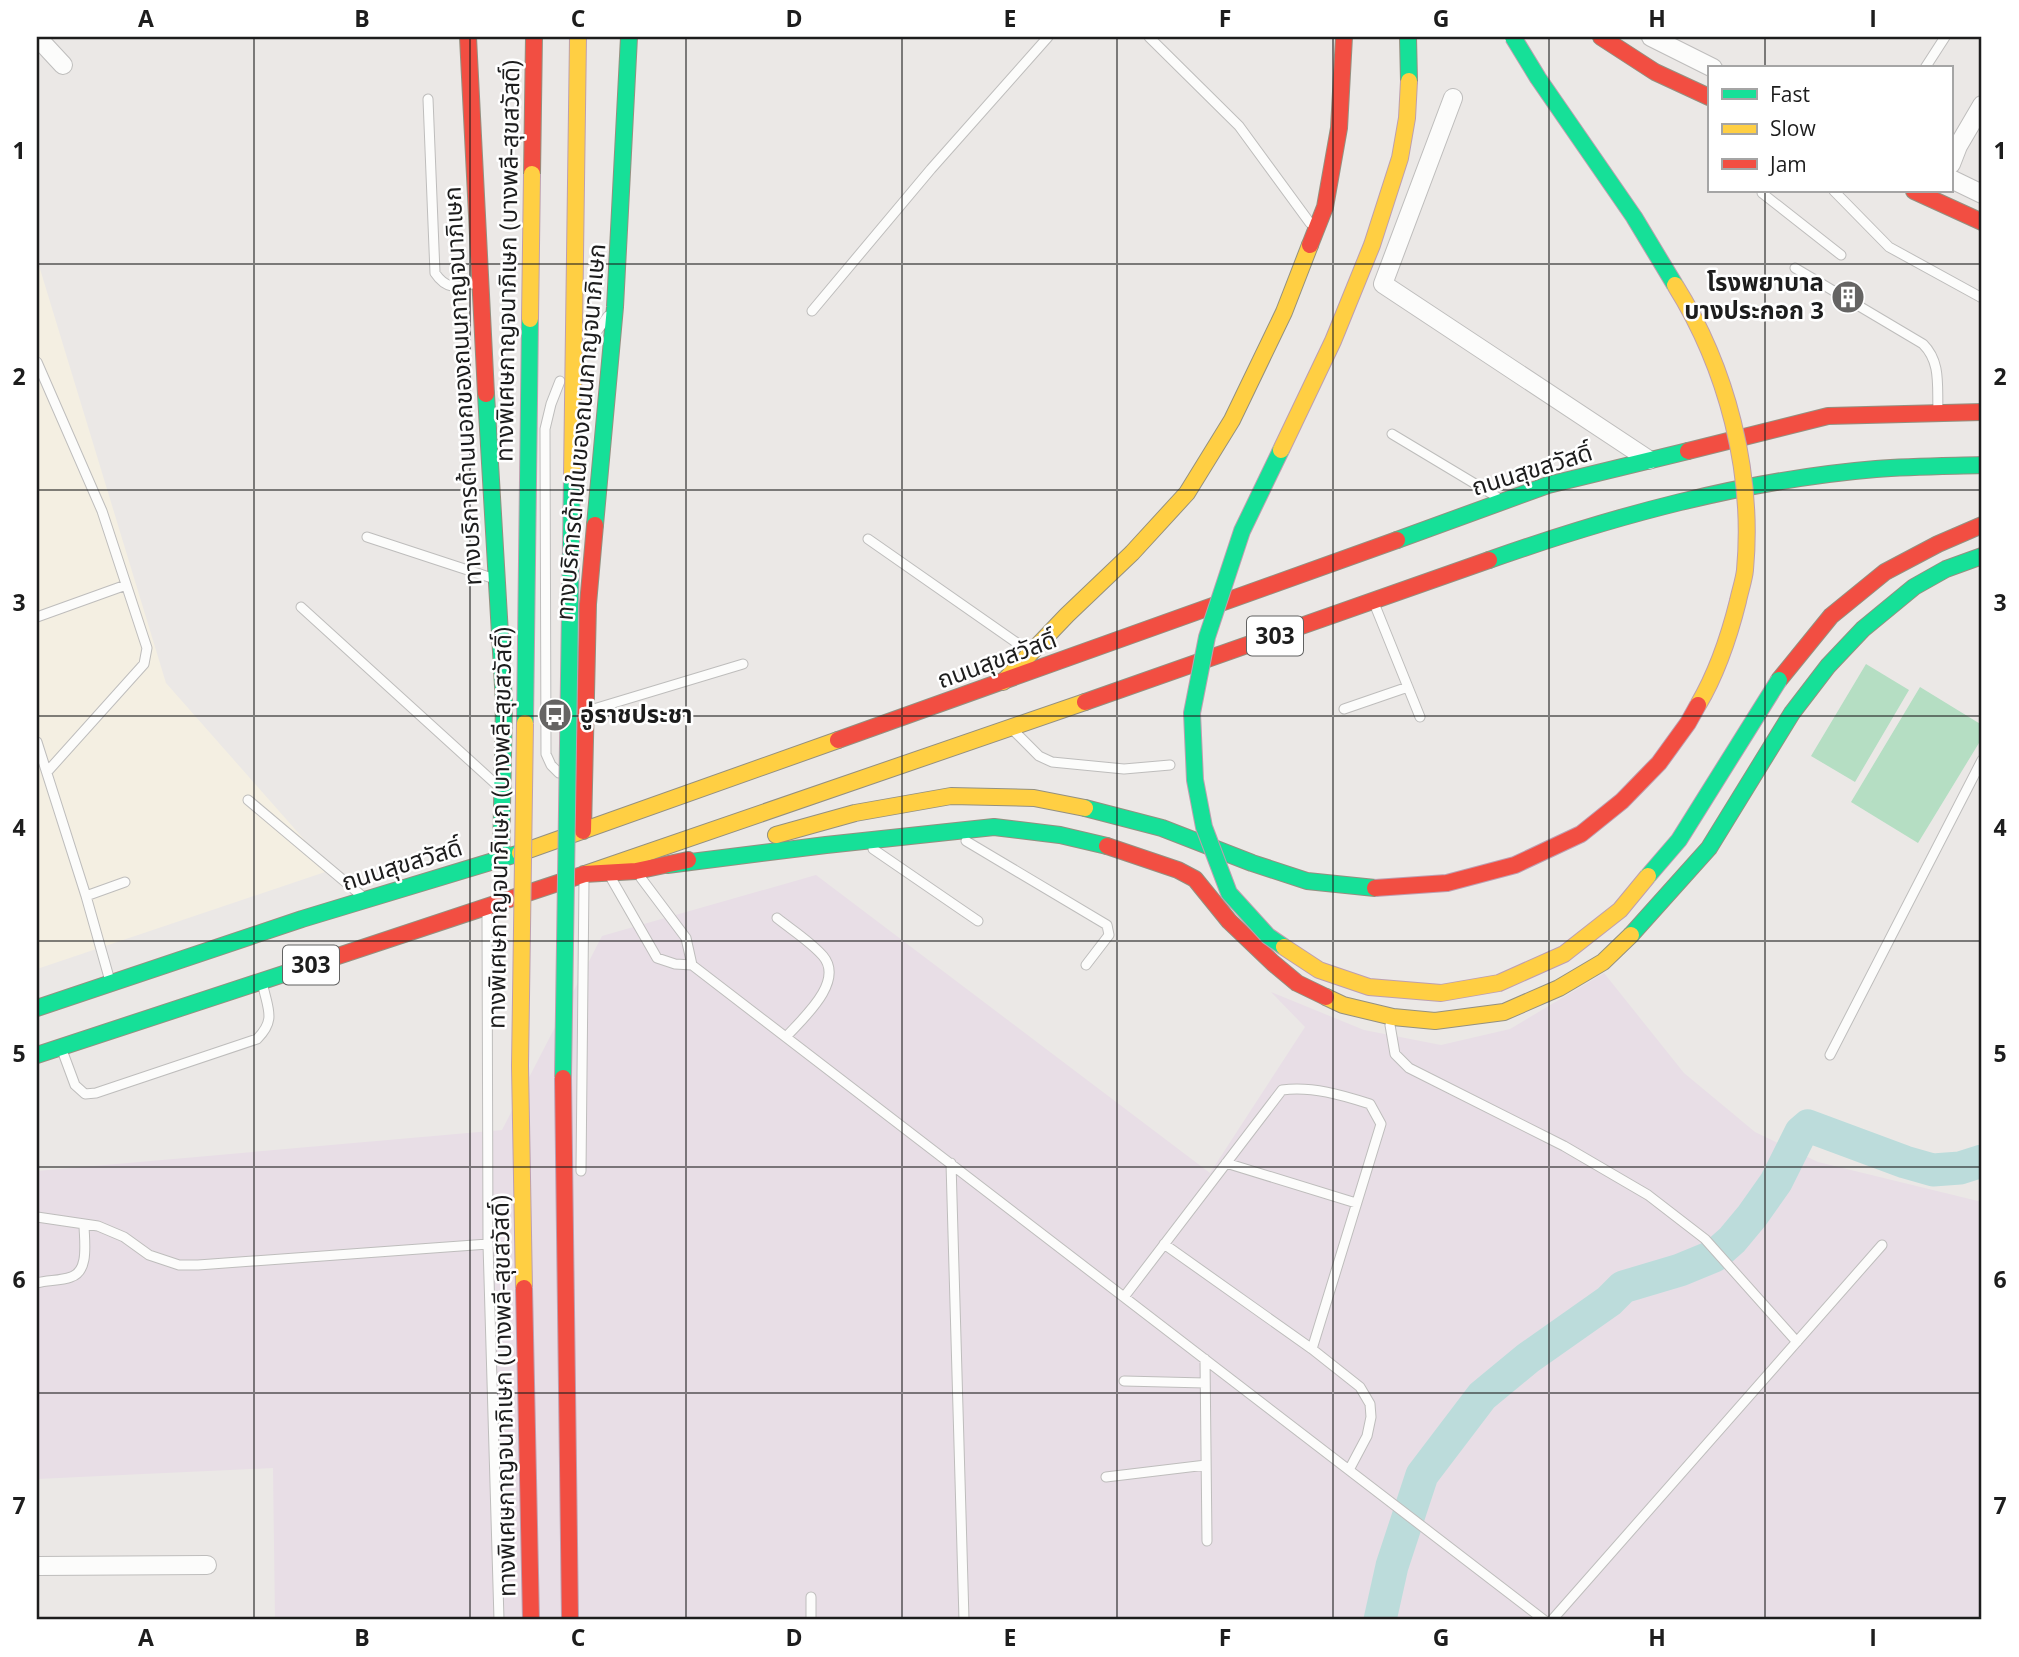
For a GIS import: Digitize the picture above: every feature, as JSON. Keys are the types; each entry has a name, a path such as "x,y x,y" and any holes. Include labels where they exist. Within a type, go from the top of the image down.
{"main road":[{"name":"ทางบริการด้านนอกของถนนกาญจนาภิเษก","path":"468,37 479,283 504,704 501,860"},
{"name":"ทางพิเศษกาญจนาภิเษก (บางพลี-สุขสวัสดิ์)","path":"531,1620 520,1066 534,37"},
{"path":"570,1620 563,1068 578,37"},
{"name":"ทางบริการด้านในของถนนกาญจนาภิเษก","path":"584,874 588,604 615,307 628,37"},
{"path":"1003,682 1132,553 1187,493 1238,408 1284,312 1325,206 1339,128 1343,37"},
{"path":"1408,37 1409,81 1400,158 1372,245 1334,341 1242,531 1207,637 1192,713 1195,780 1203,827 1229,893 1268,936 1319,970 1369,987 1441,993 1499,984 1564,954 1620,910 1679,840 1779,680 1831,616 1885,572 1982,525"},
{"path":"667,865 855,813 950,796 1034,798 1101,811 1162,828 1307,881 1376,888 1447,883 1515,865 1581,834 1622,801 1659,763 1688,723 1713,679 1733,620 1745,572 1747,508 1730,413 1716,365 1683,298 1634,217 1538,78 1513,37"},
{"path":"1601,37 1655,72 1708,97"},
{"path":"1916,192 1982,222"},
{"name":"ถนนสุขสวัสดิ์","path":"37,1008 302,919 501,860 583,842 1003,682 1548,485 1828,416 1980,410"},
{"name":"303","path":"37,1055 487,907 1011,728 1530,546 1618,519 1716,493 1795,479 1876,469 1982,465"},
{"path":"584,874 636,871 861,841 994,827 1060,835 1093,842 1178,870 1195,879 1228,921 1273,963 1297,983 1343,1005 1388,1016 1435,1021 1504,1012 1559,988 1603,962 1640,927 1709,848 1792,713 1828,666 1863,629 1914,587 1946,569 1982,556"}],"street":[{"path":"37,37 63,65"},
{"path":"1651,37 1709,66"},
{"path":"1453,98 1383,284 1648,460"},
{"path":"1952,161 1982,105"},
{"path":"1952,179 1982,194"},
{"path":"37,1566 206,1564"}],"lane":[{"path":"811,311 931,169 1048,37"},
{"path":"1149,37 1239,126 1315,231"},
{"path":"1926,66 1945,37"},
{"path":"428,99 435,273 441,283 455,287 479,283"},
{"path":"1762,192 1840,255"},
{"path":"1834,192 1889,247 1982,298"},
{"path":"1796,268 1923,344 1933,354 1937,375 1938,413"},
{"path":"584,783 559,773 546,754 545,429 559,382 615,307"},
{"path":"37,362 102,511 147,648 144,664 47,772"},
{"path":"1392,434 1504,501"},
{"path":"367,537 497,579"},
{"path":"868,539 1031,653"},
{"path":"37,617 126,585"},
{"path":"1373,602 1420,717"},
{"path":"301,607 502,790"},
{"path":"586,712 743,664"},
{"path":"1344,709 1408,687"},
{"path":"1011,728 1039,757 1052,762 1124,769 1170,765"},
{"path":"37,742 111,983"},
{"path":"1830,1055 1982,760"},
{"path":"248,800 366,900"},
{"path":"950,831 1107,925 1109,935 1086,965"},
{"path":"861,841 978,921"},
{"path":"636,871 686,938 692,965"},
{"path":"607,873 657,958 675,964 692,965 1544,1620"},
{"path":"581,1178 584,874"},
{"path":"86,896 125,882"},
{"path":"487,907 488,1244 499,1620"},
{"path":"777,918 823,956 830,967 830,977 821,997 786,1037"},
{"path":"61,1046 75,1085 85,1094 96,1093 257,1039 266,1030 270,1020 262,981"},
{"path":"1388,1016 1395,1054 1409,1068 1576,1153 1648,1195 1705,1239 1797,1342"},
{"path":"1124,1297 1282,1090 1309,1089 1354,1099 1370,1104 1381,1124 1312,1349"},
{"path":"951,1163 964,1620"},
{"path":"1226,1163 1356,1203"},
{"path":"37,1217 98,1226 124,1237 149,1255 179,1265 488,1244"},
{"path":"37,1283 74,1276 81,1271 84,1224"},
{"path":"1164,1244 1312,1349 1360,1387 1370,1404 1371,1418 1367,1436 1349,1470"},
{"path":"1552,1620 1882,1245"},
{"path":"1205,1359 1207,1541"},
{"path":"1124,1381 1205,1383"},
{"path":"578,1454 580,1620"},
{"path":"1107,1477 1206,1465"},
{"path":"811,1597 811,1620"}],"shaded area":[{"path":"37,259 166,683 331,870 37,969"},
{"path":"816,875 1210,1173 1305,1027 1271,992 1364,1030 1441,1045 1510,1029 1604,973 1684,1073 1755,1132 1818,1162 1982,1202 1982,1620 275,1620 273,1468 37,1479 37,1171 502,1130 602,936"}],"green space":[{"path":"1866,664 1909,690 1855,782 1811,756"},
{"path":"1920,687 1982,725 1982,738 1918,843 1851,802"}],"waterway":[{"path":"1380,1620 1392,1566 1422,1475 1482,1396 1528,1358 1609,1301 1623,1287 1680,1270 1714,1256 1752,1216 1776,1182 1801,1132 1808,1126 1933,1170 1960,1168 1982,1161"}],"traffic: fast":[{"path":"595,525 615,307 629,37"},
{"path":"1408,37 1409,81"},
{"path":"1513,37 1538,78 1634,217 1675,285"},
{"path":"525,723 530,319"},
{"path":"486,394 504,703 501,860"},
{"path":"1281,450 1242,531 1207,637 1192,713 1195,780 1204,827 1229,893 1268,936 1284,947"},
{"path":"1397,540 1548,485 1688,451"},
{"path":"1489,560 1632,515 1729,491 1827,474 1876,469 1982,465"},
{"path":"563,1078 572,476"},
{"path":"1631,935 1709,848 1792,713 1828,666 1863,629 1914,587 1946,569 1982,556"},
{"path":"1648,876 1679,840 1779,680"},
{"path":"1085,808 1162,828 1307,881 1375,888"},
{"path":"667,865 994,827 1060,835 1107,846"},
{"path":"37,1008 302,919 520,853"},
{"path":"37,1055 329,959"}],"traffic: slow":[{"path":"572,476 578,37"},
{"path":"1281,450 1333,341 1372,245 1400,158 1407,118 1409,81"},
{"path":"530,319 532,174"},
{"path":"1003,682 1067,615 1132,553 1187,493 1232,420 1284,312 1310,245"},
{"path":"1675,285 1709,351 1722,386 1741,459 1745,496 1747,533 1744,578 1722,654 1698,705"},
{"path":"585,874 1085,702"},
{"path":"524,1288 520,1066 525,723"},
{"path":"520,853 838,740"},
{"path":"776,835 855,813 951,796 1034,798 1085,808"},
{"path":"1284,947 1319,970 1369,987 1441,993 1499,983 1564,954 1620,910 1648,876"},
{"path":"1326,997 1343,1005 1393,1017 1435,1021 1504,1012 1559,988 1603,962 1631,935"}],"traffic: jam":[{"path":"468,37 486,394"},
{"path":"532,174 534,37"},
{"path":"1310,245 1325,207 1339,128 1344,37"},
{"path":"1601,37 1655,72 1708,97"},
{"path":"1916,192 1982,222"},
{"path":"1688,451 1828,416 1982,412"},
{"path":"583,831 588,604 595,525"},
{"path":"1779,680 1831,616 1885,572 1982,525"},
{"path":"838,740 1397,540"},
{"path":"1085,702 1489,560"},
{"path":"1375,888 1447,883 1515,865 1581,834 1622,801 1659,763 1698,705"},
{"path":"1107,846 1178,870 1195,879 1229,921 1273,963 1297,983 1326,997"},
{"path":"584,874 636,871 688,860"},
{"path":"329,959 585,874"},
{"path":"563,1078 570,1620"},
{"path":"524,1288 531,1620"}],"place":[{"name":"โรงพยาบาล บางประกอก 3","path":"1848,297"},
{"name":"อู่ราชประชา","path":"555,715"}]}
